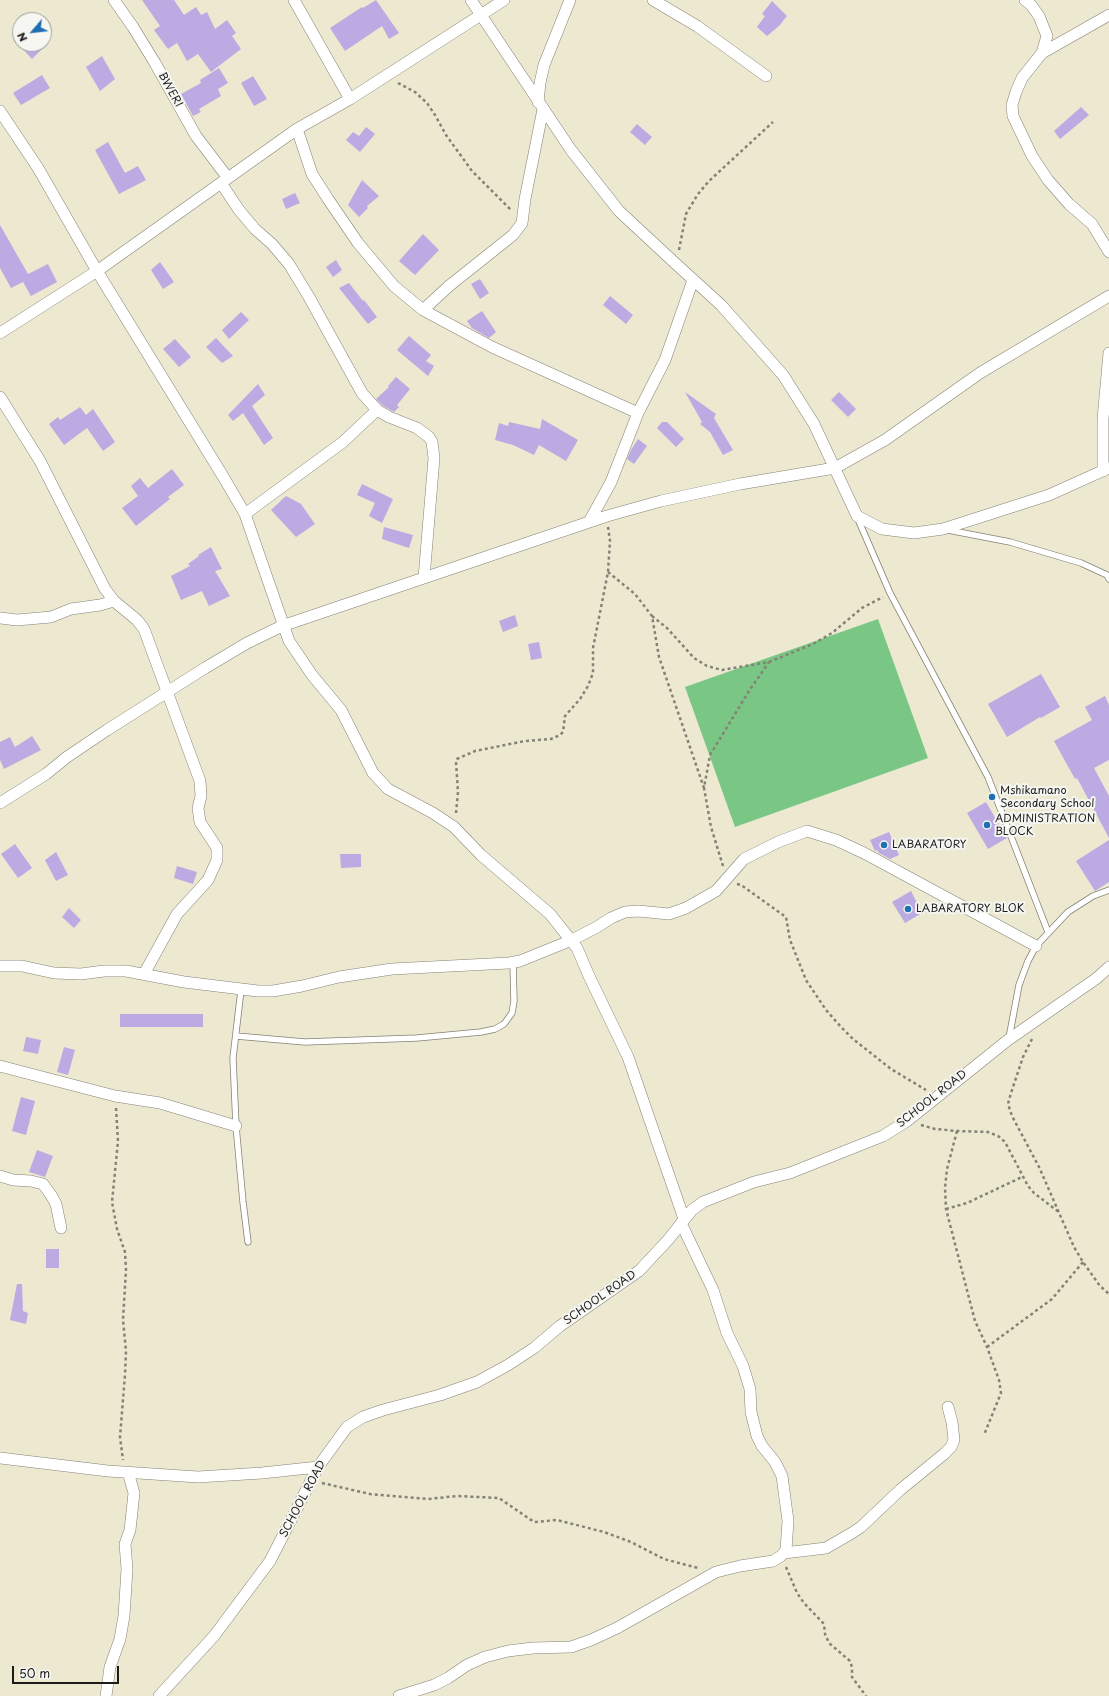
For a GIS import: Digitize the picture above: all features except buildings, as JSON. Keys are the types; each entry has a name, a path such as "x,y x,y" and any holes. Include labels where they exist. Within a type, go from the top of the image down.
{"street":[{"name":"BWERI","path":"114,0 155,63 196,136 225,181 239,210 289,264 309,296 362,393 377,410"},
{"path":"294,0 350,99"},
{"path":"471,0 571,150 619,211 722,305 783,375 814,424 857,516 882,529 914,533 943,529 1049,495 1106,470 1103,419 1109,353"},
{"path":"0,333 97,271 297,130 350,99 504,0"},
{"path":"423,310 459,277 513,235 522,223 540,105 540,82 544,65 570,0"},
{"path":"653,0 697,26 766,76"},
{"path":"1024,0 1031,5 1039,16 1047,36 1042,53"},
{"path":"1109,15 1042,53 1019,85 1012,105 1013,116 1032,156 1048,180 1068,204 1092,224 1109,252"},
{"path":"0,111 38,168 97,271 245,514 282,626 294,650 341,710 377,779 388,789 433,812 454,827 481,855 550,914 572,940 582,958 589,976 628,1057 682,1221 713,1290 727,1333 743,1366 750,1389 751,1412 757,1436 762,1446 775,1462 782,1476 788,1521 787,1546 782,1555"},
{"path":"297,130 312,174 358,243 394,286 423,310 492,347 638,413"},
{"path":"589,522 611,482 638,413 664,360 694,280"},
{"path":"0,802 46,774 81,748 168,692 248,643 282,626 607,516 661,501 706,491 835,468 885,440 980,373 1109,296"},
{"path":"0,397 40,461 104,589 114,601 130,613 144,629 200,781 201,796 198,808 200,822 217,848 218,856 212,874 177,914 144,974"},
{"path":"245,514 343,442 377,410 423,432 432,442 434,448 424,578"},
{"path":"0,618 16,620 51,617 71,609 100,605 114,601"},
{"path":"0,966 22,966 54,973 82,974 104,971 126,971 184,982 241,990 273,991 339,977 392,969 513,963 572,940 597,928 611,918 626,912 638,911 668,914 686,908 716,891 744,859 785,839 807,831 843,843 1036,946"},
{"name":"SCHOOL ROAD","path":"159,1696 214,1636 270,1561 318,1467 347,1427 363,1417 383,1410 440,1395 476,1382 508,1365 534,1348 560,1326 639,1271 668,1240 692,1210 703,1202 754,1182 790,1173 883,1136 907,1122 1008,1040 1097,978 1109,967"},
{"path":"0,1066 115,1096 154,1102 236,1126"},
{"path":"0,1176 13,1180 32,1181 43,1184 56,1204 61,1228"},
{"path":"399,1696 434,1685 448,1678 467,1665 508,1651 571,1647 591,1640 617,1628 716,1572 740,1566 767,1562 782,1555 826,1548 862,1527 900,1490 951,1447 954,1440 952,1422 948,1407"},
{"path":"0,1458 48,1465 198,1477 262,1473 318,1467"},
{"path":"106,1696 110,1667 122,1629 124,1608 127,1569 126,1544 130,1530 134,1493 126,1472"}],"lane":[{"path":"857,516 890,593 988,777 1048,932"},
{"path":"943,529 1010,542 1081,563 1107,575 1109,579"},
{"path":"1008,1040 1019,984 1036,946 1068,912 1093,896 1109,890"},
{"path":"236,1036 305,1042 417,1038 481,1032 494,1029 504,1024 512,1013 514,1001 513,963"},
{"path":"241,990 233,1058 236,1126 248,1242"}],"path":[{"path":"384,77 415,92 427,103 446,135 472,171 506,203 522,223"},
{"path":"676,264 686,214 690,205 709,181 773,122"},
{"path":"454,827 458,792 457,759 469,753 491,747 525,741 551,739 560,735 563,732 565,716 580,699 591,679 593,648 608,572 610,541 607,516"},
{"path":"608,572 635,594 652,616 659,657 704,788 711,827 727,878"},
{"path":"652,616 667,628 694,658 707,666 722,670 769,662 813,644 832,633 862,608 890,593"},
{"path":"704,788 710,755 749,691 769,662"},
{"path":"716,891 733,885 741,885 786,917 790,940 806,980 826,1010 853,1039 876,1058 909,1081 937,1097"},
{"path":"1034,1036 1023,1057 1015,1078 1008,1104 1012,1116 1040,1167 1074,1247 1100,1286 1109,1294"},
{"path":"115,1096 118,1140 112,1202 117,1229 125,1252 126,1270 123,1320 126,1351 120,1437 126,1472"},
{"path":"907,1122 935,1129 988,1132 998,1136 1005,1142 1022,1177 1034,1193 1060,1213"},
{"path":"956,1131 945,1188 946,1209 975,1321 999,1380 1001,1393 984,1435"},
{"path":"946,1209 967,1203 1022,1177"},
{"path":"987,1348 1052,1299 1083,1262"},
{"path":"311,1480 370,1494 428,1499 457,1496 499,1498 534,1522 557,1520 604,1532 631,1542 664,1559 716,1572"},
{"path":"782,1555 797,1593 804,1604 824,1624 825,1634 829,1643 850,1661 852,1667 852,1677 866,1696"}],"green space":[{"path":"878,619 928,758 735,827 685,687"}],"place":[{"name":"Mshikamano Secondary School","path":"992,797"},
{"name":"ADMINISTRATION BLOCK","path":"987,825"},
{"name":"LABARATORY","path":"884,845"},
{"name":"LABARATORY BLOK","path":"908,909"}]}
